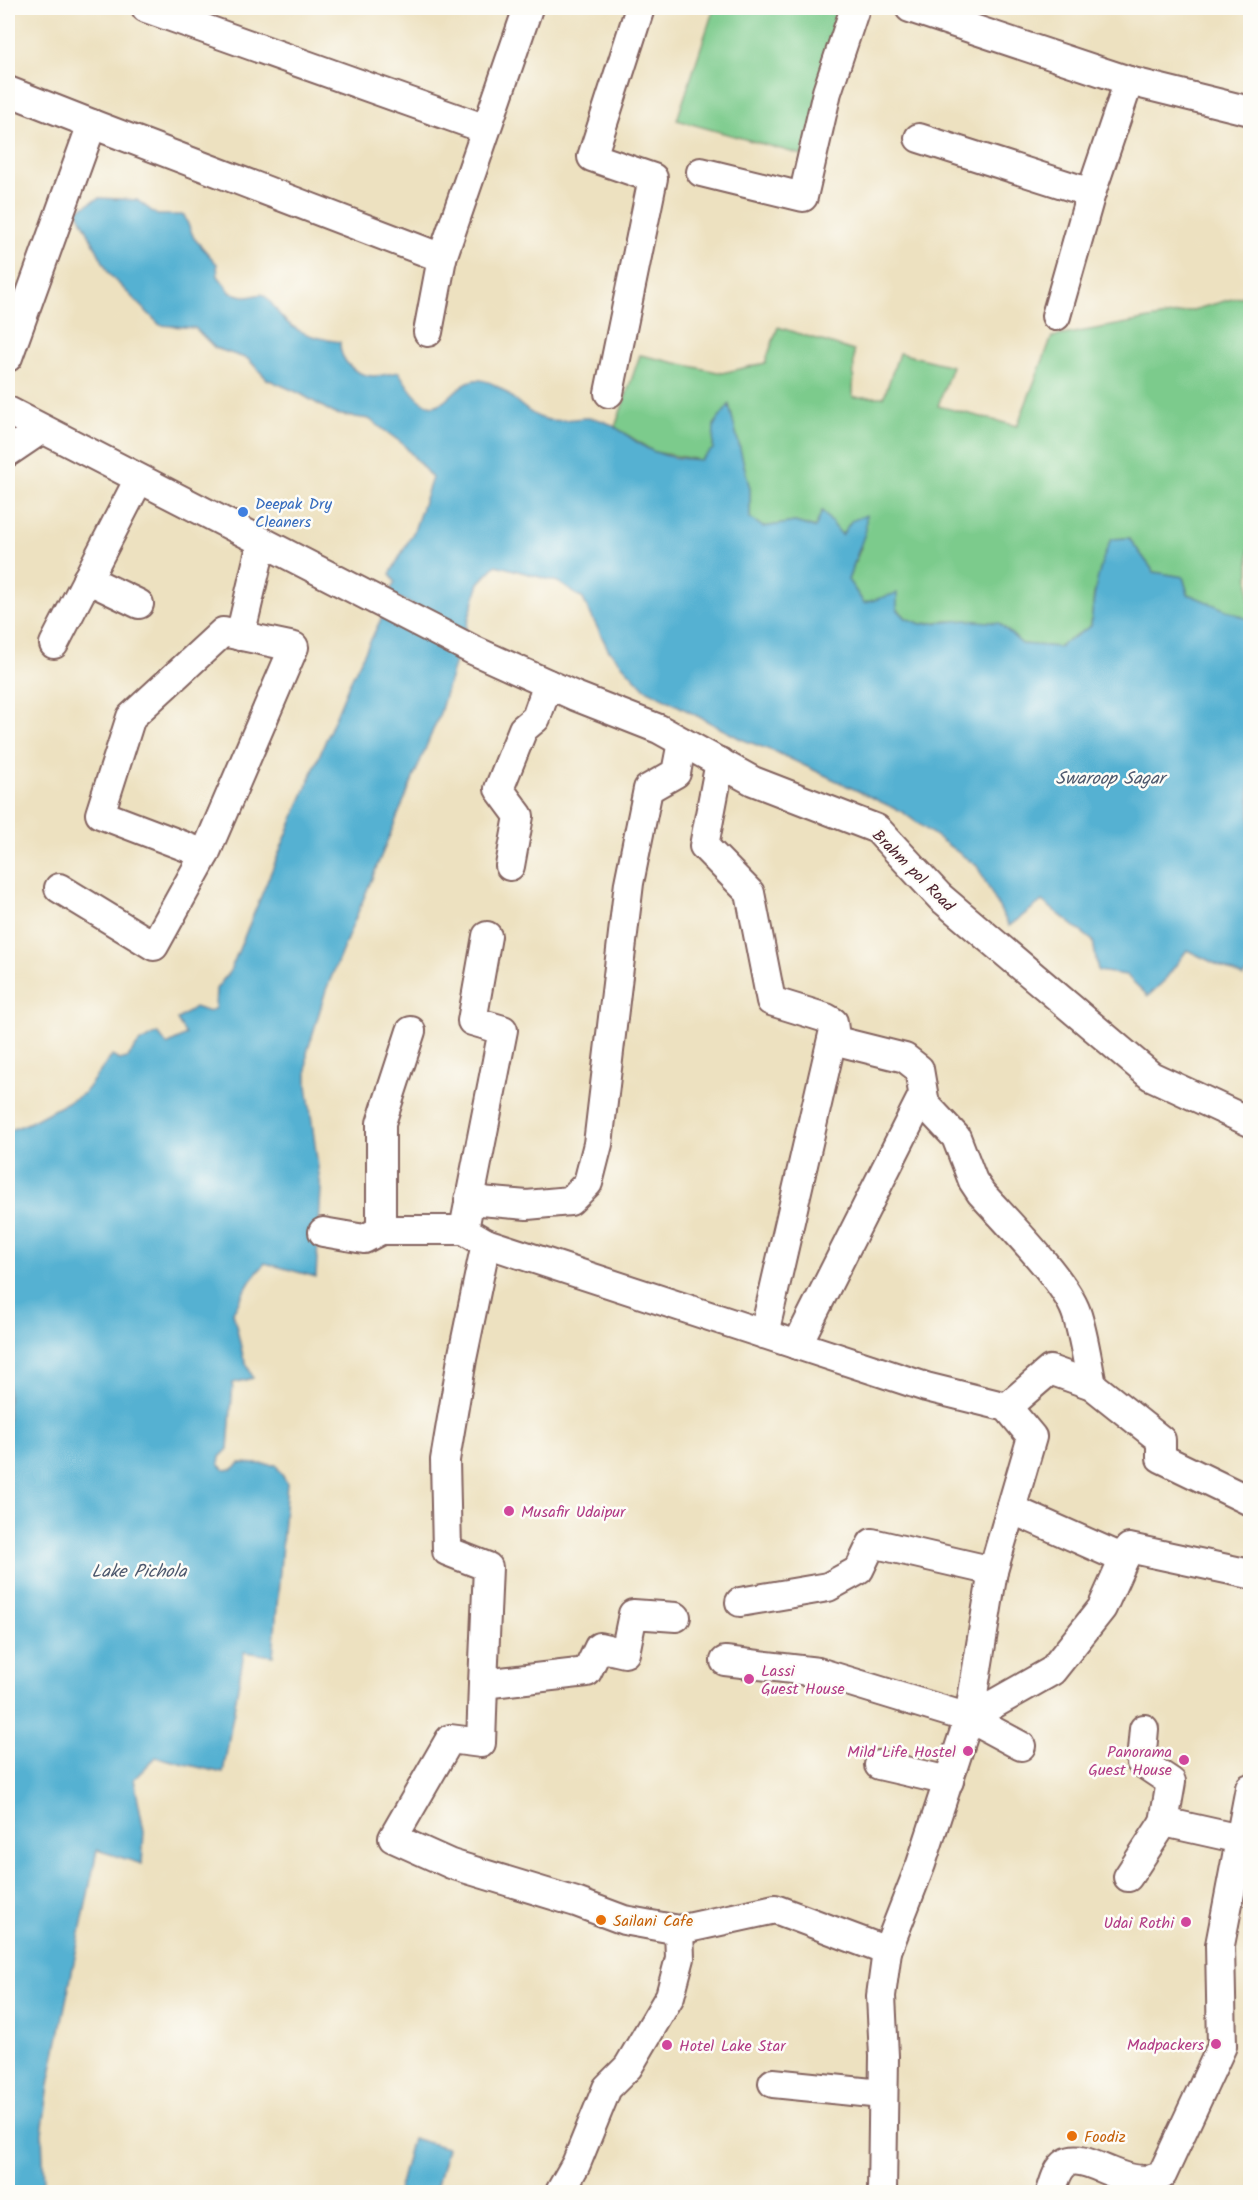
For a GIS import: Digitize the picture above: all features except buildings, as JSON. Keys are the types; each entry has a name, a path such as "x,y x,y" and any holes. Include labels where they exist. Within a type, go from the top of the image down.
{"street":[{"path":"147,8 486,129"},
{"path":"609,393 653,178 592,157 640,8"},
{"path":"701,172 803,197 827,92 855,8"},
{"path":"909,8 1130,81 1251,111"},
{"path":"428,332 442,258 486,129 523,9"},
{"path":"1056,316 1091,193 1130,81"},
{"path":"8,91 442,258"},
{"path":"8,357 92,124"},
{"path":"919,138 1091,193"},
{"name":"Brahm pol Road","path":"8,411 473,650 548,684 659,729 753,780 878,829 940,897 1151,1076 1251,1122"},
{"path":"8,452 42,429"},
{"path":"54,644 139,479"},
{"path":"240,636 261,542"},
{"path":"87,579 139,604"},
{"path":"59,888 154,945 205,854 294,647 223,632 131,717 100,814 205,854"},
{"path":"510,866 519,816 499,789 523,729 536,718 548,684"},
{"path":"469,1200 527,1205 570,1201 588,1183 598,1144 629,883 648,789 676,773 682,742"},
{"path":"720,762 704,846 750,893 771,1001 833,1022 833,1040 764,1334"},
{"path":"487,936 472,1021 503,1030 469,1200 475,1237 462,1359 445,1460 447,1551 488,1567 481,1743 450,1739 393,1838 451,1864 576,1902 624,1920 679,1930 775,1909 887,1951"},
{"path":"381,1230 381,1123 411,1031"},
{"path":"833,1040 904,1058 918,1069 922,1097 928,1110 956,1137 981,1193 1039,1258 1071,1301 1077,1313 1092,1385"},
{"path":"797,1345 922,1097"},
{"path":"323,1232 364,1239 381,1230 475,1237 926,1387 1007,1407 1032,1437 993,1571 969,1718 949,1781 887,1951 881,1996 884,2056 882,2193"},
{"path":"1007,1407 1050,1370 1092,1385 1161,1440 1161,1458 1251,1501"},
{"path":"1011,1509 1124,1559"},
{"path":"740,1602 828,1587 859,1570 872,1543 993,1571"},
{"path":"969,1718 1052,1671 1101,1608 1129,1548 1251,1574"},
{"path":"483,1684 587,1672 599,1647 625,1653 633,1614 676,1617"},
{"path":"725,1661 818,1672 969,1718 1022,1746"},
{"path":"1128,1877 1164,1821 1171,1782 1142,1762 1144,1729"},
{"path":"879,1765 949,1781"},
{"path":"1050,2193 1059,2171 1067,2163 1079,2161 1133,2180 1150,2182 1162,2175 1222,2046 1220,1945 1251,1788"},
{"path":"1164,1821 1240,1839"},
{"path":"560,2193 576,2164 607,2088 628,2067 670,1996 680,1958 679,1930"},
{"path":"773,2083 882,2094"}],"green space":[{"path":"714,8 849,8 802,155 677,120"},
{"path":"1250,294 1249,620 1188,594 1183,577 1154,572 1129,538 1111,539 1094,592 1091,626 1058,647 1022,644 999,623 944,621 921,624 906,618 897,608 864,603 848,580 861,547 842,535 822,512 815,528 795,522 763,527 750,518 750,489 729,405 715,425 713,449 700,460 654,452 615,427 640,355 722,373 765,363 778,327 854,351 853,397 884,397 899,353 952,366 938,406 1017,426 1052,337 1182,313"}],"water":[{"name":"Swaroop Sagar","path":"99,198 137,200 157,215 184,215 194,238 217,264 218,276 231,293 248,297 262,294 292,327 315,337 340,342 342,355 355,370 374,376 399,372 413,393 425,403 435,406 460,387 480,380 497,386 541,418 600,420 655,452 683,459 700,460 713,449 714,425 729,405 750,489 750,518 763,527 795,522 815,528 822,511 842,535 851,521 866,515 866,530 848,580 864,603 897,593 897,609 906,618 921,624 967,620 999,623 1022,644 1058,647 1091,626 1097,581 1111,539 1129,538 1154,572 1183,577 1188,594 1250,620 1250,971 1243,977 1187,950 1164,981 1148,996 1126,975 1098,971 1093,941 1042,901 1009,926 977,866 902,812 778,753 741,739 644,688 608,649 583,599 558,582 496,565 479,583 465,631 389,593 395,582 390,574 414,531 432,478 403,444 369,419 335,414 299,393 267,379 248,359 215,348 195,328 160,325 109,274 77,210"},
{"name":"Lake Pichola","path":"383,615 457,654 440,713 326,990 307,1053 307,1085 321,1189 316,1277 265,1263 251,1280 233,1312 243,1356 253,1378 233,1383 228,1449 220,1457 219,1464 225,1470 233,1469 240,1463 276,1465 287,1483 273,1656 244,1652 223,1773 156,1757 134,1779 144,1831 142,1864 97,1850 50,2079 42,2133 44,2185 52,2192 8,2192 8,1131 29,1123 83,1094 112,1056 119,1060 127,1058 140,1042 158,1033 167,1045 186,1035 177,1020 195,1007 209,1012 215,1008 216,989 230,971 349,684"},
{"path":"412,2138 447,2148 435,2192 398,2192"}],"place":[{"name":"Deepak Dry Cleaners","path":"243,512"},
{"name":"Musafir Udaipur","path":"509,1511"},
{"name":"Lassi Guest House","path":"749,1679"},
{"name":"Mild Life Hostel","path":"968,1751"},
{"name":"Panorama Guest House","path":"1184,1760"},
{"name":"Sailani Cafe","path":"601,1920"},
{"name":"Udai Rothi","path":"1186,1922"},
{"name":"Madpackers","path":"1216,2044"},
{"name":"Hotel Lake Star","path":"667,2045"},
{"name":"Foodiz","path":"1072,2136"}]}
